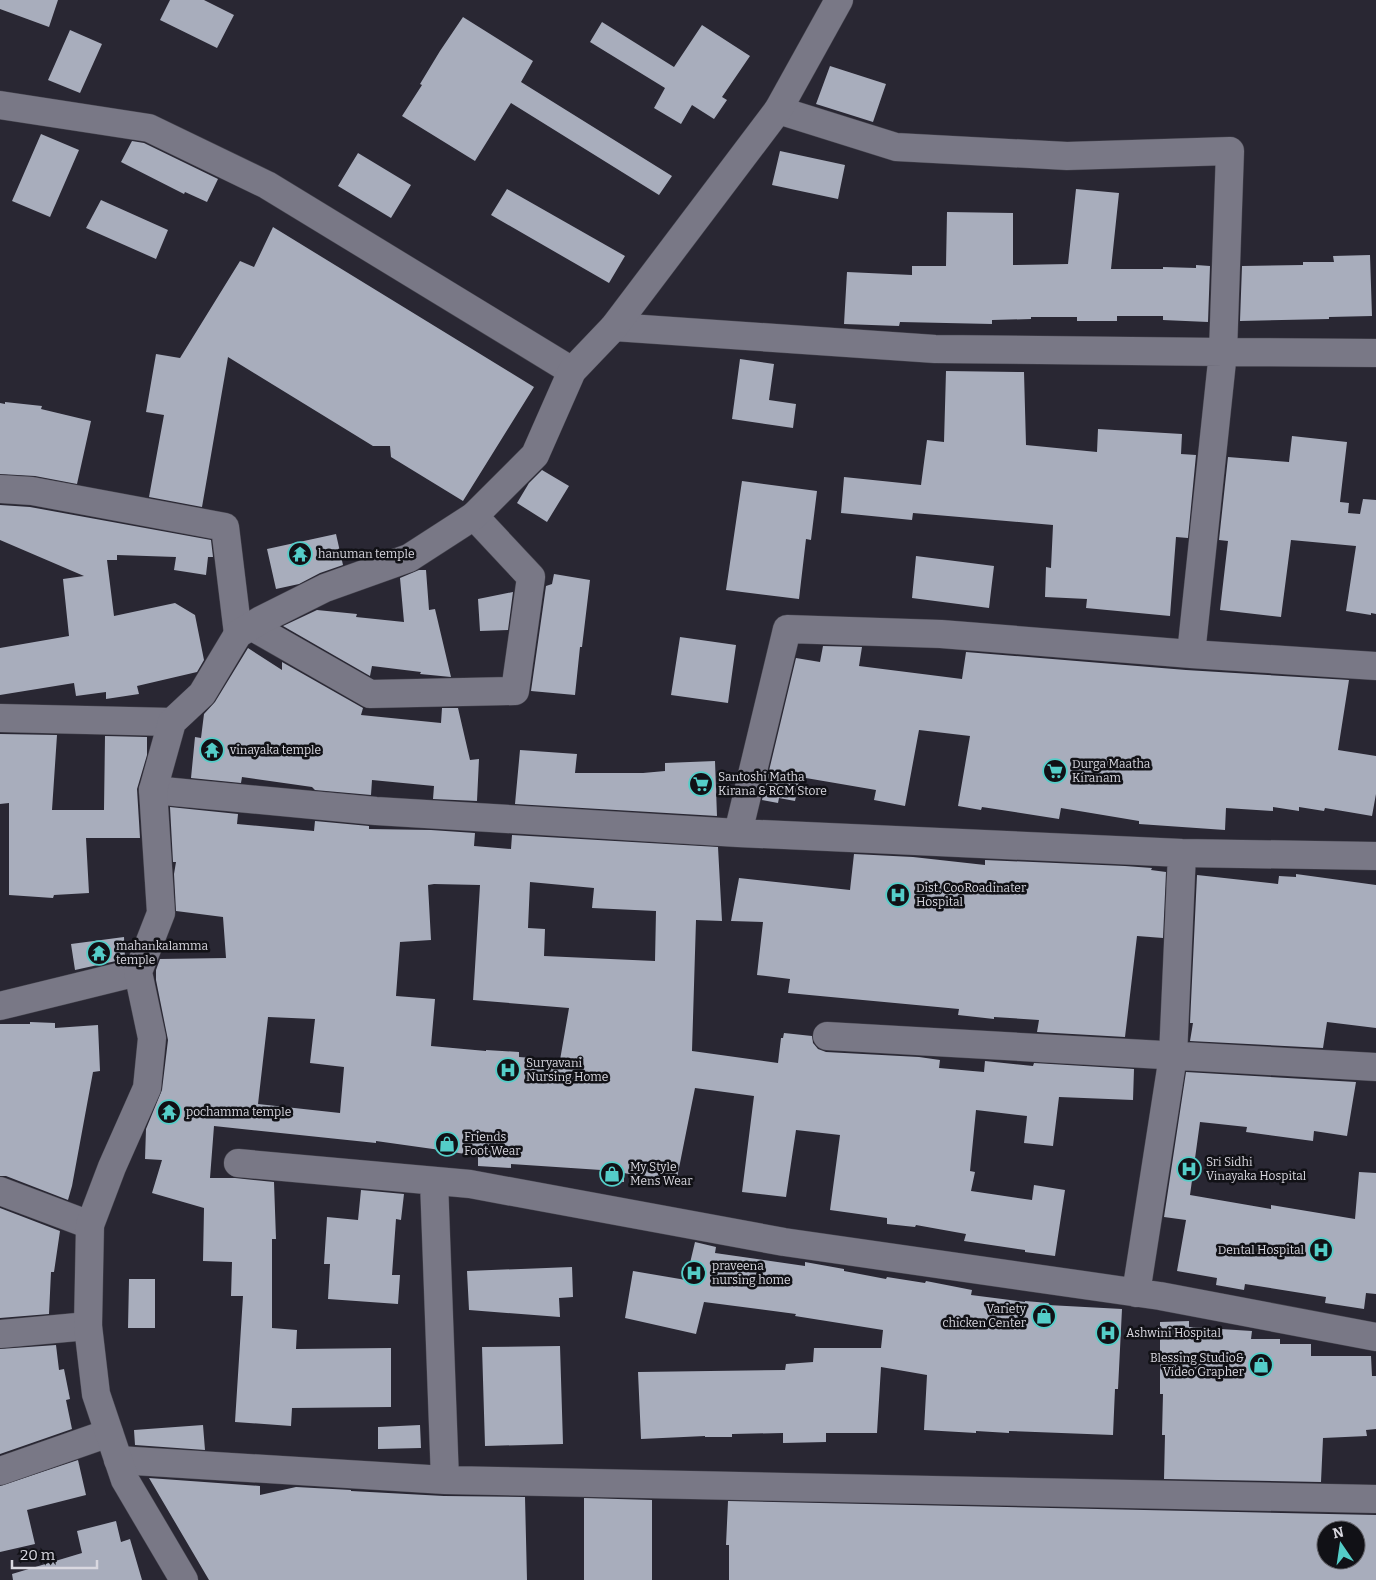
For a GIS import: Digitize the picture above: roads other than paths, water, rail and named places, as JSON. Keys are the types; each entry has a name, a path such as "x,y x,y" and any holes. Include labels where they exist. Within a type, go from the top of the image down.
{"street":[{"path":"184,1580 125,1480 96,1394 88,1326 90,1225 112,1167 147,1088 152,1038 138,972 161,914 154,790 172,722 202,694 245,630 326,588 409,558 474,516 535,455 572,371 614,327 778,110 839,0"},
{"path":"0,105 149,128 267,185 572,371"},
{"path":"778,110 896,147 1067,156 1230,151 1223,352 1191,654"},
{"path":"614,327 935,349 1376,353"},
{"path":"0,488 32,491 225,527 245,630"},
{"path":"245,630 370,694 515,691 531,577 474,516"},
{"path":"738,833 788,629 941,634 1191,654 1376,666"},
{"path":"0,718 172,722"},
{"path":"154,790 376,811 738,833 1182,853 1376,856"},
{"path":"1136,1293 1173,1056 1182,853"},
{"path":"0,1006 138,972"},
{"path":"827,1036 1376,1067"},
{"path":"238,1163 470,1184 784,1242 1136,1293 1376,1337"},
{"path":"434,1181 445,1480"},
{"path":"0,1191 90,1225"},
{"path":"0,1334 88,1326"},
{"path":"0,1471 109,1434"},
{"path":"118,1460 445,1480 1376,1499"}],"place":[{"name":"hanuman temple","path":"300,554"},
{"name":"vinayaka temple","path":"212,750"},
{"name":"Durga Maatha Kiranam","path":"1055,771"},
{"name":"Santoshi Matha Kirana & RCM Store","path":"701,784"},
{"name":"Dist. CooRoadinater Hospital","path":"898,895"},
{"name":"mahankalamma temple","path":"99,953"},
{"name":"Suryavani Nursing Home","path":"508,1070"},
{"name":"pochamma temple","path":"169,1112"},
{"name":"Friends Foot Wear","path":"447,1144"},
{"name":"Sri Sidhi Vinayaka Hospital","path":"1189,1169"},
{"name":"My Style Mens Wear","path":"612,1174"},
{"name":"Dental Hospital","path":"1321,1250"},
{"name":"praveena nursing home","path":"694,1273"},
{"name":"Variety chicken Center","path":"1044,1316"},
{"name":"Ashwini Hospital","path":"1108,1333"},
{"name":"Blessing Studio& Video Grapher","path":"1261,1365"}]}
